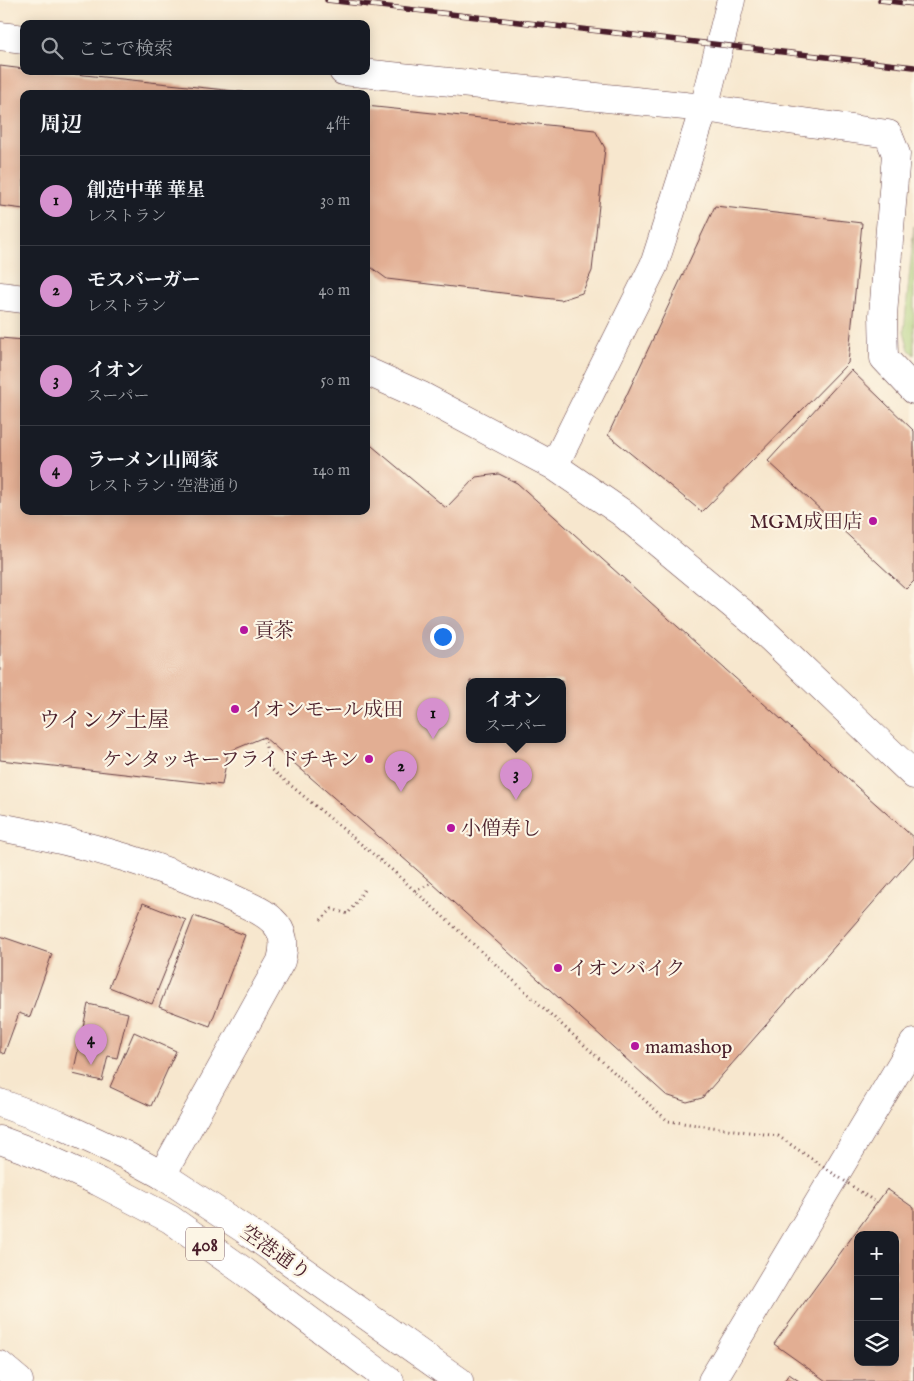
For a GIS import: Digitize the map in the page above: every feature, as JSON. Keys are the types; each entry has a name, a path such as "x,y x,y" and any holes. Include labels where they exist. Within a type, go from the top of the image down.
{"main road":[{"path":"554,466 654,265 704,108 731,0"},
{"path":"0,36 20,38"},
{"path":"370,74 704,108 888,134 896,154 883,315 884,358 914,390"},
{"path":"0,296 20,298"},
{"path":"370,374 422,396 554,466 621,512 756,624 914,775"},
{"path":"0,827 70,841 137,861 208,887 261,912 272,919 282,933 284,946 281,961 162,1175"},
{"path":"712,1381 914,1043"},
{"name":"空港通り","path":"0,1103 60,1125 124,1154 162,1175 244,1229 459,1381"},
{"name":"空港通り","path":"0,1140 35,1153 99,1182 170,1219 390,1381"},
{"path":"0,1365 19,1381"}],"path":[{"path":"264,736 270,768 415,891 668,1121 778,1136 877,1203"},
{"path":"415,891 432,883"},
{"path":"321,920 332,909 348,914 366,887"}],"green space":[{"path":"914,226 914,355 909,350 904,331"}],"building":[{"path":"0,66 20,68 20,75 85,75 225,90 20,90 20,208 0,206"},
{"path":"370,106 595,130 605,148 592,271 582,293 561,300 387,279 370,266"},
{"path":"715,206 862,223 848,363 702,512 608,435"},
{"name":"イオンモール成田","path":"0,338 20,340 20,515 370,515 370,444 446,508 476,477 499,474 517,483 914,838 914,856 702,1098 687,1102 666,1095 432,883 264,737 228,752 222,785 0,760"},
{"name":"MGM成田店","path":"851,370 914,431 914,581 906,589 768,461"},
{"path":"143,903 186,920 152,1004 109,987"},
{"path":"194,916 245,935 210,1026 159,1007"},
{"path":"0,936 52,954 30,1017 19,1013 4,1054 0,1052"},
{"path":"88,1004 128,1013 117,1058 108,1056 102,1081 73,1074"},
{"path":"134,1032 176,1051 151,1106 110,1087"},
{"path":"887,1189 914,1208 914,1381 826,1381 774,1344 854,1234 854,1366 899,1366 899,1231 856,1231"},
{"path":"789,1374 799,1381 784,1381"}],"railway":[{"path":"327,0 914,67"},
{"path":"880,0 914,4"}],"place":[{"name":"MGM成田店","path":"873,521"},
{"name":"貢茶","path":"244,630"},
{"name":"イオンモール成田","path":"235,709"},
{"name":"創造中華 華星","path":"433,739"},
{"name":"ケンタッキーフライドチキン","path":"369,759"},
{"name":"モスバーガー","path":"401,792"},
{"name":"イオン","path":"516,800"},
{"name":"小僧寿し","path":"451,828"},
{"name":"イオンバイク","path":"558,968"},
{"name":"mamashop","path":"635,1046"},
{"name":"ラーメン山岡家","path":"91,1065"}],"district":[{"name":"ウイング土屋","path":"104,719"}]}
